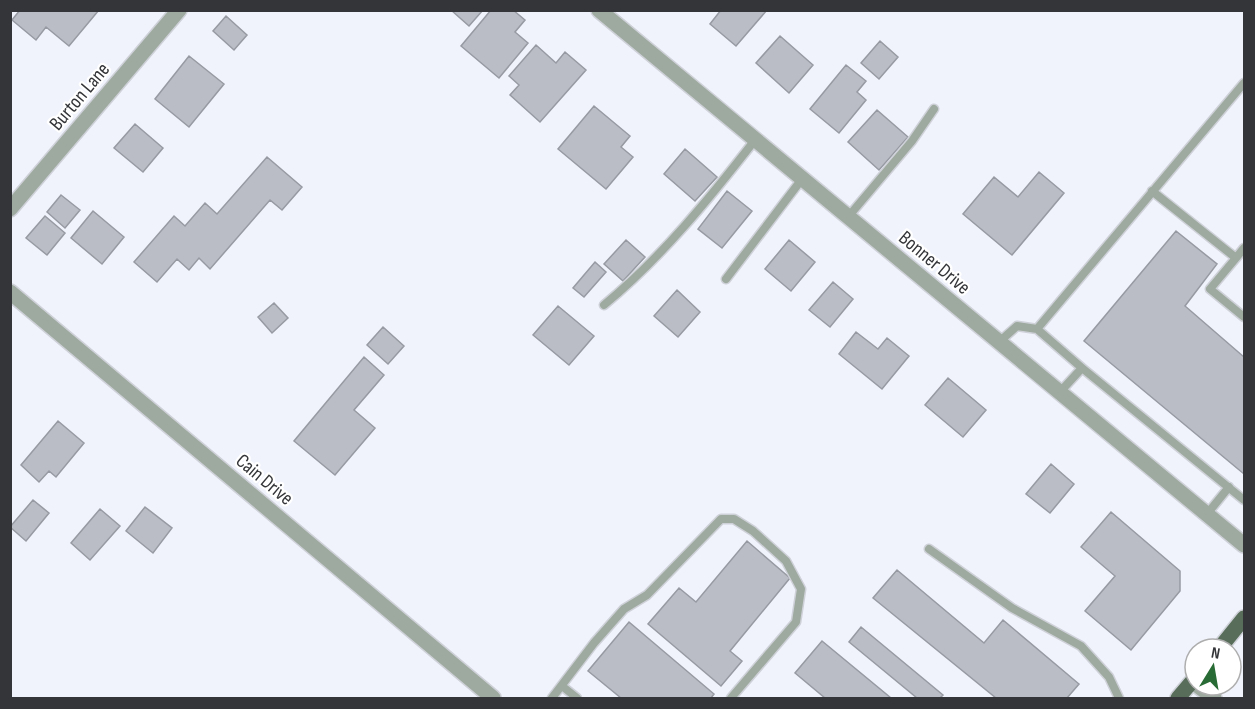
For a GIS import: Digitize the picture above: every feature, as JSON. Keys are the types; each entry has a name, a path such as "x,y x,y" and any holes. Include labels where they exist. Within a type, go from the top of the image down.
{"main road":[{"path":"1229,637 1245,618"}],"street":[{"name":"Burton Lane","path":"10,209 179,10"},
{"name":"Bonner Drive","path":"599,10 1245,545"},
{"name":"Cain Drive","path":"10,292 493,699"}],"lane":[{"path":"1037,329 1245,83"},
{"path":"848,217 912,141 934,109"},
{"path":"604,305 630,283 676,237 755,140"},
{"path":"726,279 802,179"},
{"path":"1152,191 1236,258"},
{"path":"1245,248 1210,289 1245,317"},
{"path":"999,342 1017,326 1037,329 1245,500"},
{"path":"1060,392 1082,368"},
{"path":"1207,514 1229,487"},
{"path":"552,699 594,643 624,609 647,595 721,519 734,519 753,531 786,561 801,589 796,622 731,699"},
{"path":"929,549 1012,608 1081,646 1108,677 1119,699"},
{"path":"562,686 577,699"}],"building":[{"path":"20,10 99,10 69,46 46,27 36,40 12,20"},
{"path":"451,10 483,10 469,26"},
{"path":"491,10 513,10 525,20 515,32 528,43 499,78 461,46"},
{"path":"721,10 767,10 736,46 710,24"},
{"path":"226,16 247,35 234,50 213,31"},
{"path":"780,36 813,65 789,93 756,63"},
{"path":"880,41 898,57 879,79 861,63"},
{"path":"536,45 556,63 565,52 586,70 540,122 510,95 519,85 509,76"},
{"path":"189,56 224,84 189,127 155,99"},
{"path":"846,65 866,81 857,92 866,100 839,133 810,109"},
{"path":"594,106 630,136 621,147 633,157 606,189 558,149"},
{"path":"877,110 908,137 879,170 848,142"},
{"path":"135,124 163,148 143,172 114,148"},
{"path":"685,149 717,177 695,201 664,174"},
{"path":"267,157 302,187 282,210 270,200 210,269 199,258 189,270 177,259 157,282 134,262 174,216 185,226 205,203 217,214"},
{"path":"1039,172 1064,193 1012,255 963,214 994,177 1018,197"},
{"path":"727,191 752,211 722,248 698,229"},
{"path":"61,195 80,210 65,228 47,212"},
{"path":"93,211 124,237 102,264 71,238"},
{"path":"45,216 65,233 47,255 26,238"},
{"path":"1176,231 1217,264 1185,306 1244,357 1244,474 1084,341"},
{"path":"626,240 645,257 623,281 604,264"},
{"path":"789,240 815,262 791,291 765,269"},
{"path":"595,262 606,272 584,297 573,288"},
{"path":"833,282 853,299 830,327 809,310"},
{"path":"677,290 700,312 678,337 654,316"},
{"path":"274,303 288,318 272,333 258,317"},
{"path":"558,306 594,336 569,365 533,335"},
{"path":"383,327 404,346 388,364 367,345"},
{"path":"856,332 878,349 887,338 909,356 882,389 839,354"},
{"path":"364,357 384,375 354,410 375,428 335,475 294,441"},
{"path":"948,378 986,410 963,437 925,405"},
{"path":"58,421 84,443 56,477 49,471 39,482 21,465"},
{"path":"1051,464 1074,484 1050,513 1026,494"},
{"path":"33,500 49,513 26,541 10,527"},
{"path":"145,507 172,528 153,553 126,531"},
{"path":"100,509 120,526 90,560 71,543"},
{"path":"1111,512 1180,571 1180,591 1131,650 1085,611 1115,576 1081,547"},
{"path":"747,541 790,578 730,651 742,661 721,686 648,624 679,588 696,602"},
{"path":"897,570 984,643 1003,620 1079,684 1067,698 996,698 873,598"},
{"path":"629,622 714,694 711,698 621,698 588,671"},
{"path":"861,627 943,695 940,698 917,698 849,642"},
{"path":"822,641 891,698 825,698 795,673"}]}
